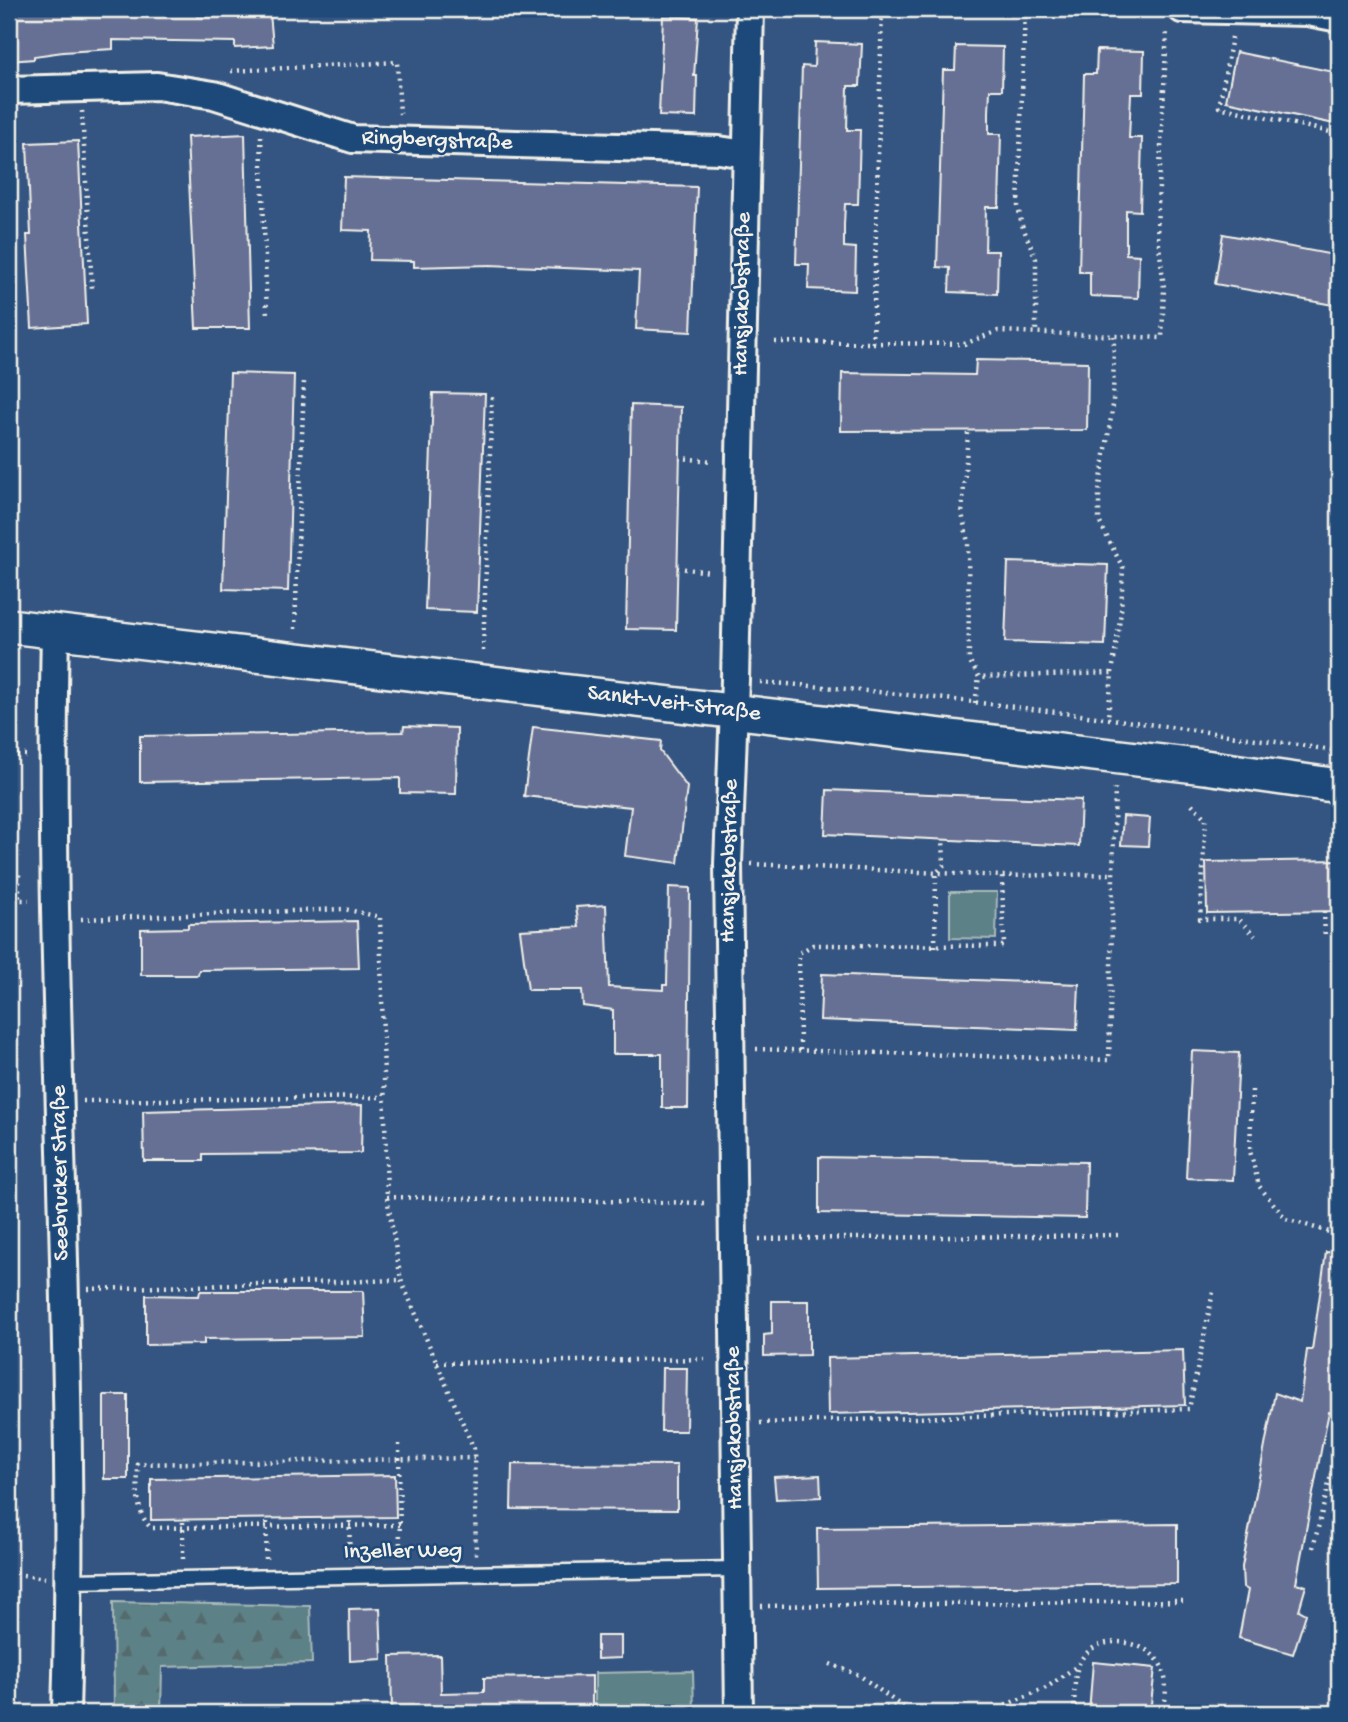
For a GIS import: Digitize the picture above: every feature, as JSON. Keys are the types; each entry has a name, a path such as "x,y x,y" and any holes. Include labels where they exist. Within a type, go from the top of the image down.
{"street":[{"name":"Hansjakobstraße","path":"739,1713 728,864 750,9"},
{"path":"1175,14 1237,10 1308,10 1339,18"},
{"name":"Ringbergstraße","path":"9,90 157,86 214,94 353,139 719,150 746,154"},
{"name":"Sankt-Veit-Straße","path":"9,626 734,696 1339,786"},
{"name":"Seebrucker Straße","path":"55,632 56,919 70,1581 66,1713"}],"lane":[{"name":"Inzeller Weg","path":"70,1581 737,1569"}],"path":[{"path":"873,343 882,9"},
{"path":"1025,9 1018,206 1022,225 1036,258 1036,332"},
{"path":"1237,10 1219,107 1339,134"},
{"path":"775,342 964,344 998,331 1162,338 1164,288 1157,227 1175,14"},
{"path":"228,71 397,62 400,116"},
{"path":"81,88 92,289"},
{"path":"261,124 267,317"},
{"path":"1108,718 1121,611 1123,568 1099,521 1099,492 1113,405 1114,336"},
{"path":"295,629 304,381"},
{"path":"483,651 492,396"},
{"path":"968,433 962,513 968,543 969,660 979,677 975,703"},
{"path":"679,458 713,461"},
{"path":"677,568 711,572"},
{"path":"281,627 309,630"},
{"path":"470,649 496,652"},
{"path":"10,654 12,755 31,755"},
{"path":"979,677 1112,673"},
{"path":"734,696 975,703 1217,731 1339,751"},
{"path":"730,1048 1109,1060 1115,782"},
{"path":"1192,804 1206,819 1200,919 1239,919 1255,936"},
{"path":"934,947 936,873 944,865 943,839"},
{"path":"728,864 1002,876 1111,874"},
{"path":"9,865 19,874 19,900 33,900"},
{"path":"800,1050 799,953 813,945 1004,946 1002,876"},
{"path":"56,919 344,909 380,917 387,1197 401,1280 474,1449 476,1574"},
{"path":"1324,911 1325,938"},
{"path":"1252,1090 1250,1151 1259,1186 1286,1219 1339,1235"},
{"path":"83,1101 383,1097"},
{"path":"387,1197 732,1203"},
{"path":"733,1239 1122,1235"},
{"path":"84,1289 401,1280"},
{"path":"735,1424 1189,1409 1213,1292"},
{"path":"437,1363 734,1359"},
{"path":"399,1444 401,1575"},
{"path":"1313,1548 1336,1455 1339,1455"},
{"path":"400,1525 151,1528 142,1519 138,1464 474,1458"},
{"path":"348,1576 350,1517"},
{"path":"265,1577 267,1518"},
{"path":"183,1520 183,1578"},
{"path":"9,1573 39,1577"},
{"path":"737,1606 1184,1601"},
{"path":"986,1713 1046,1688 1078,1666 1087,1651 1100,1644 1125,1642 1156,1656 1163,1670 1166,1688 1164,1713"},
{"path":"830,1664 859,1675 911,1713"},
{"path":"1074,1713 1078,1666"},
{"path":"859,1713 865,1709 901,1706"}],"green space":[{"path":"950,892 997,892 996,939 950,938"},
{"path":"113,1602 310,1606 312,1663 162,1667 161,1713 114,1713"},
{"path":"693,1671 694,1713 595,1713 595,1673"}],"building":[{"path":"197,9 197,17 270,13 273,46 235,48 235,42 113,40 113,49 63,52 34,56 34,59 9,61 9,10"},
{"path":"663,16 698,18 694,76 697,76 696,117 659,116"},
{"path":"815,42 862,44 860,86 848,86 847,130 860,130 858,204 845,204 844,225 844,247 856,248 855,291 808,289 809,264 796,264 802,66 814,67"},
{"path":"956,46 1003,47 1002,90 990,90 989,112 989,134 1001,134 999,207 986,207 985,251 998,251 997,294 949,292 950,268 937,267 943,70 955,70"},
{"path":"1097,50 1144,51 1143,94 1131,94 1129,138 1142,138 1140,211 1126,210 1126,254 1139,255 1138,298 1090,296 1090,272 1079,272 1084,74 1096,74"},
{"path":"1236,52 1339,73 1339,125 1226,101"},
{"path":"245,134 250,328 196,328 187,137"},
{"path":"78,141 87,324 32,328 27,235 31,235 27,143"},
{"path":"344,177 697,187 691,332 636,329 639,271 490,265 414,267 414,261 370,260 371,231 342,230"},
{"path":"1223,234 1339,256 1339,306 1215,284"},
{"path":"976,360 1088,362 1087,430 841,431 842,373 975,375"},
{"path":"230,373 294,375 288,591 223,589"},
{"path":"433,393 485,394 477,612 425,610"},
{"path":"631,405 681,407 676,630 626,629"},
{"path":"1008,562 1108,565 1105,645 1005,642"},
{"path":"404,726 457,728 456,794 400,793 400,778 140,782 140,736 403,732"},
{"path":"533,727 661,741 660,751 687,787 678,863 625,856 631,807 524,796"},
{"path":"827,790 1081,800 1079,846 825,834"},
{"path":"1123,816 1150,818 1148,846 1121,845"},
{"path":"1339,860 1339,911 1207,913 1206,862"},
{"path":"669,887 690,888 688,1108 662,1108 662,1054 613,1054 613,1010 583,1006 582,990 528,990 520,930 579,927 576,907 606,905 609,987 663,990 663,985 667,985"},
{"path":"357,921 359,968 199,970 198,975 141,975 141,929 188,928 188,924"},
{"path":"822,974 1079,984 1077,1030 820,1020"},
{"path":"1192,1051 1239,1053 1233,1180 1186,1178"},
{"path":"362,1105 361,1153 203,1154 203,1161 144,1161 143,1111"},
{"path":"819,1157 1086,1162 1085,1218 819,1213"},
{"path":"1326,1252 1339,1253 1339,1415 1329,1412 1323,1440 1296,1583 1306,1586 1299,1610 1306,1614 1293,1654 1239,1638 1248,1590 1243,1587 1242,1567 1275,1393 1300,1402 1307,1350 1312,1350"},
{"path":"200,1291 363,1291 365,1337 204,1339 204,1344 146,1345 146,1295 199,1296"},
{"path":"772,1301 809,1301 809,1355 764,1356 764,1335 772,1334"},
{"path":"1183,1350 1185,1405 828,1414 827,1358"},
{"path":"662,1368 687,1368 686,1431 661,1431"},
{"path":"104,1395 128,1395 128,1479 104,1479"},
{"path":"512,1464 677,1465 677,1510 511,1509"},
{"path":"395,1475 396,1517 151,1520 151,1479"},
{"path":"820,1475 821,1497 776,1499 774,1477"},
{"path":"1177,1524 1177,1584 818,1588 817,1528"},
{"path":"380,1608 382,1659 350,1661 349,1609"},
{"path":"597,1636 621,1636 621,1658 597,1659"},
{"path":"440,1655 441,1693 484,1692 484,1678 592,1676 592,1713 392,1713 391,1656"},
{"path":"1093,1662 1155,1668 1150,1713 1089,1713"}]}
